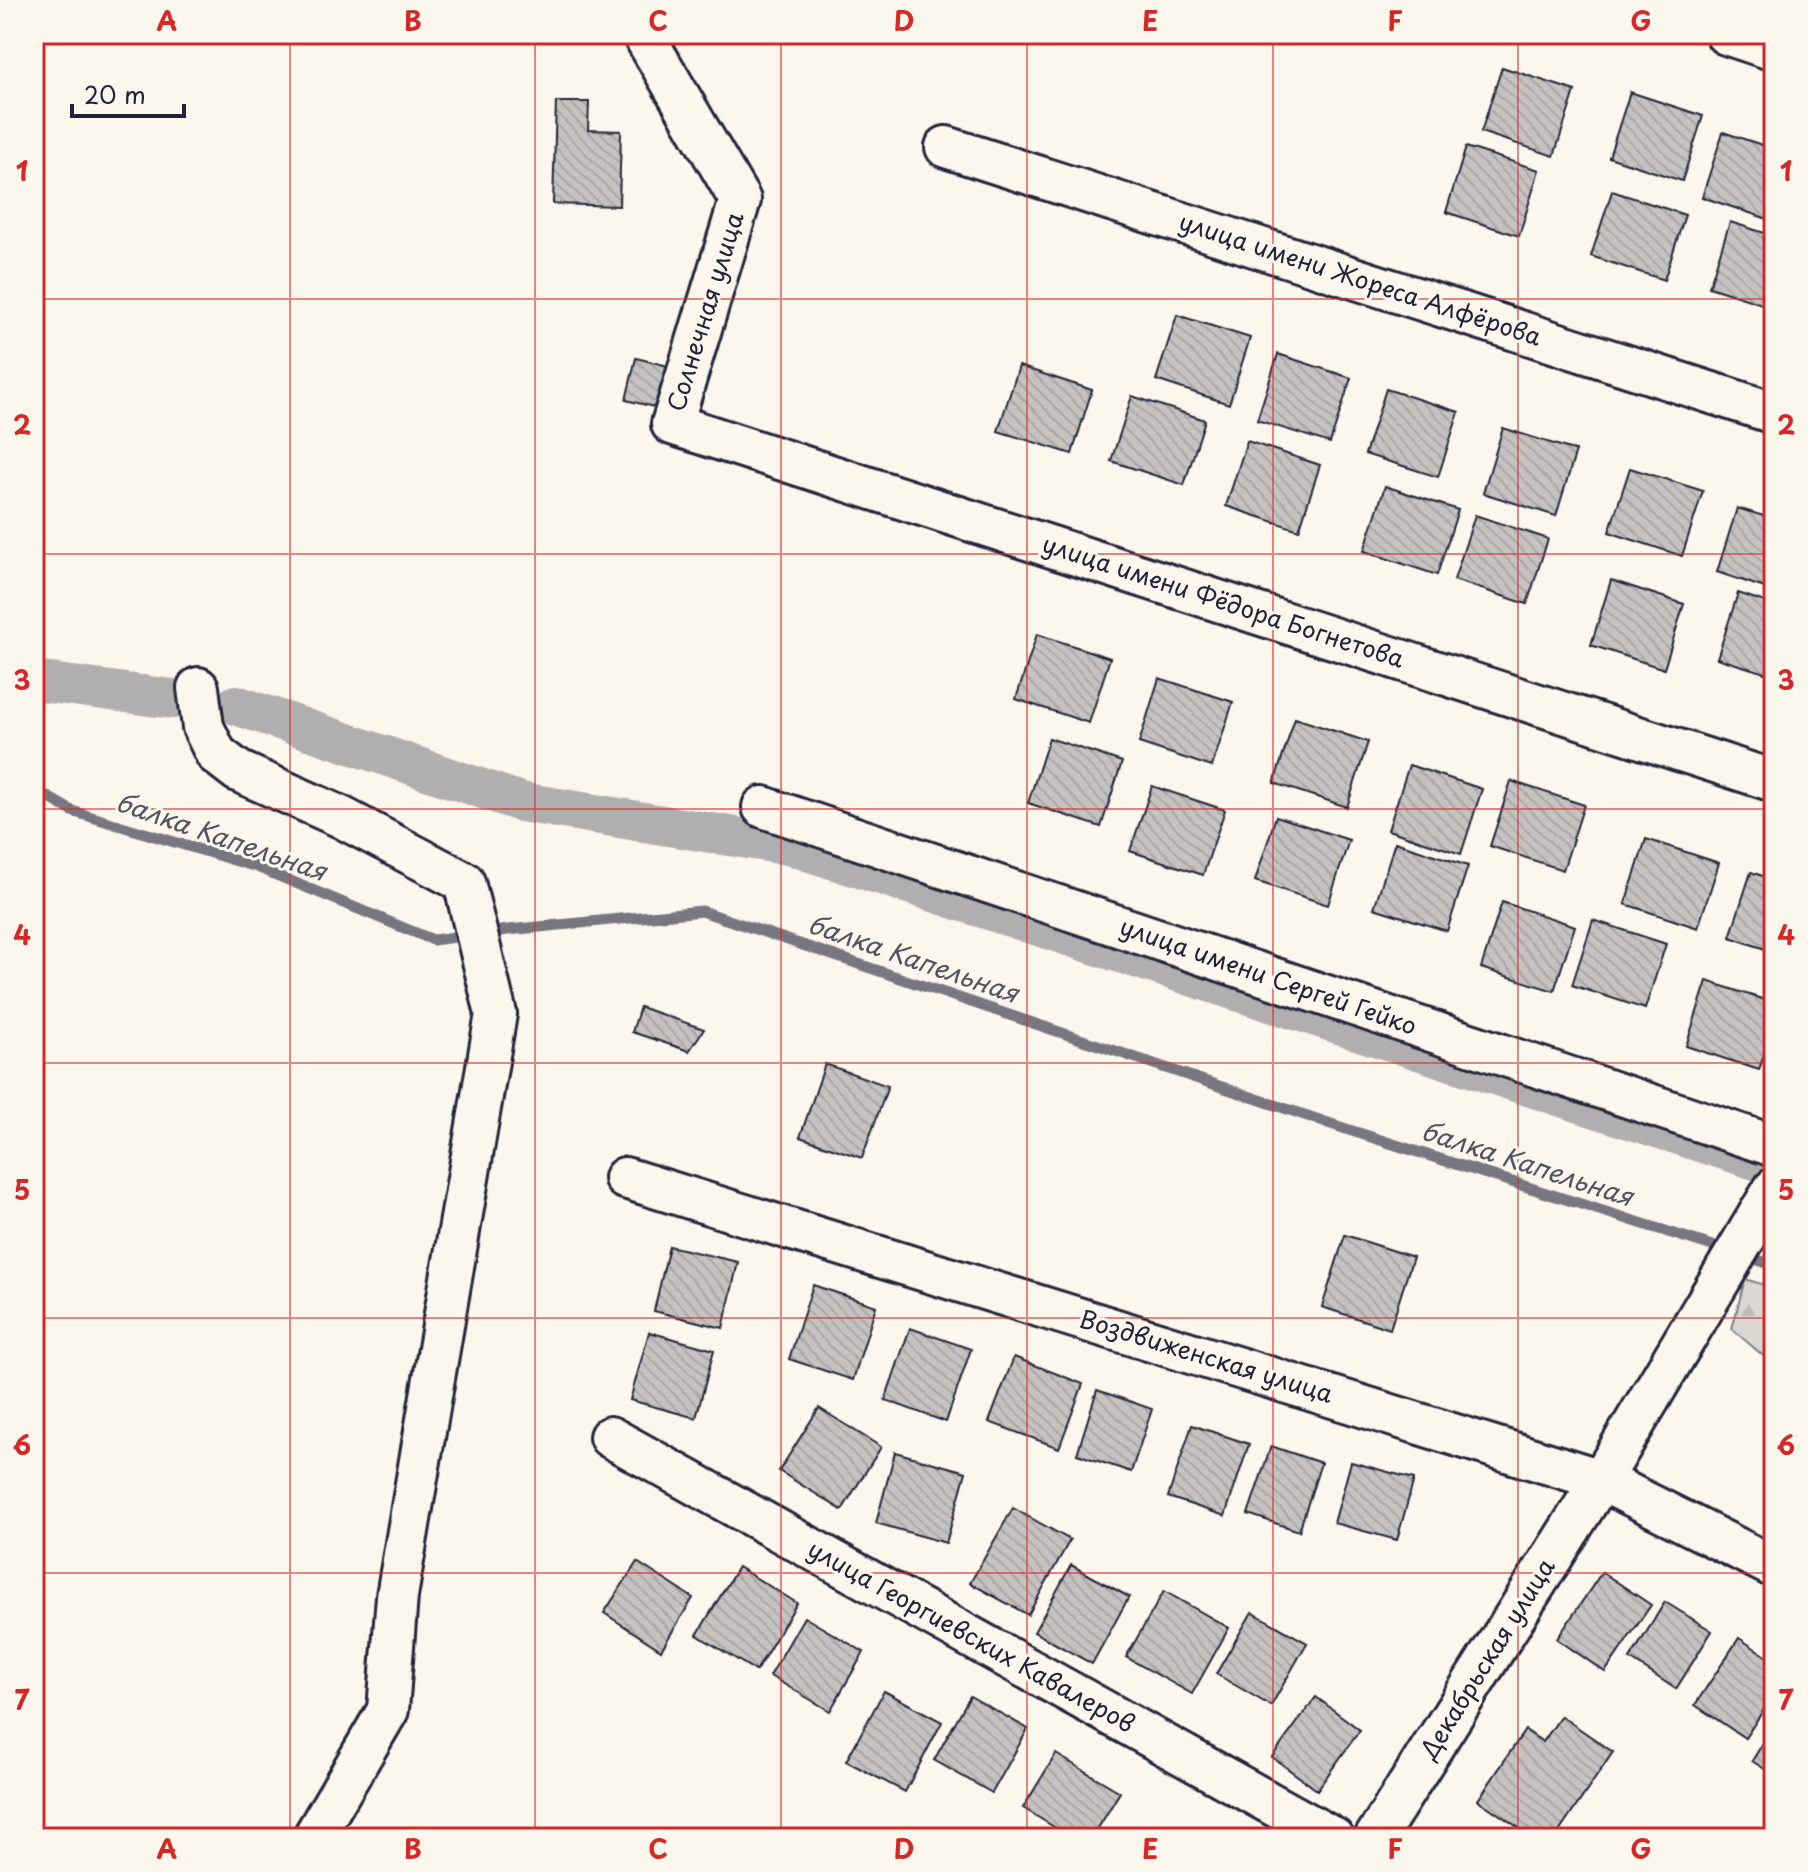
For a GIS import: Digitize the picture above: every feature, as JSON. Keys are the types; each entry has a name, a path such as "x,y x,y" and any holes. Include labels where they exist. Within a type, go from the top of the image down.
{"street":[{"name":"Солнечная улица","path":"643,34 740,200 672,424"},
{"path":"1726,34 1774,50"},
{"name":"улица имени Жореса Алфёрова","path":"946,147 1774,413"},
{"name":"улица имени Фёдора Богнетова","path":"672,424 1774,781"},
{"path":"198,688 203,727 216,754 238,771 341,817 464,882 496,1014 397,1596 388,1710 313,1838"},
{"name":"улица имени Сергей Гейко","path":"763,807 1774,1146"},
{"name":"Воздвиженская улица","path":"625,1178 1601,1480 1774,1567"},
{"name":"Декабрьская улица","path":"1375,1838 1601,1480 1774,1189"},
{"name":"улица Георгиевских Кавалеров","path":"610,1437 1333,1838"}],"green space":[{"path":"1745,1279 1774,1288 1774,1365 1732,1329"}],"building":[{"path":"1502,67 1575,91 1554,156 1481,132"},
{"path":"1630,92 1703,116 1682,181 1609,157"},
{"path":"556,102 589,102 588,130 621,131 619,206 553,204"},
{"path":"1723,132 1774,149 1774,221 1702,197"},
{"path":"1466,147 1539,170 1519,236 1446,212"},
{"path":"1612,191 1685,215 1664,280 1591,256"},
{"path":"1730,222 1774,236 1774,308 1709,287"},
{"path":"1177,315 1250,338 1229,404 1156,380"},
{"path":"1278,354 1351,378 1330,443 1257,420"},
{"path":"636,358 668,366 658,408 626,400"},
{"path":"1019,366 1092,390 1072,454 998,431"},
{"path":"1386,389 1459,412 1438,477 1365,454"},
{"path":"1132,396 1205,420 1184,485 1111,461"},
{"path":"1503,428 1576,451 1556,516 1483,493"},
{"path":"1247,441 1320,465 1299,530 1226,506"},
{"path":"1630,468 1703,491 1682,556 1609,532"},
{"path":"1385,486 1458,510 1437,575 1364,551"},
{"path":"1737,508 1774,519 1774,591 1717,572"},
{"path":"1475,515 1548,539 1527,604 1454,580"},
{"path":"1611,580 1684,604 1664,669 1591,645"},
{"path":"1738,593 1774,605 1774,676 1717,658"},
{"path":"1037,634 1110,658 1089,723 1016,699"},
{"path":"1159,678 1233,702 1212,767 1139,743"},
{"path":"1295,718 1368,742 1347,807 1274,783"},
{"path":"1049,738 1122,762 1101,827 1028,803"},
{"path":"1409,765 1482,789 1461,854 1388,830"},
{"path":"1511,781 1584,805 1563,870 1490,846"},
{"path":"1152,786 1225,810 1203,875 1130,851"},
{"path":"1276,816 1349,840 1328,905 1255,881"},
{"path":"1646,839 1719,863 1698,928 1625,904"},
{"path":"1395,842 1468,866 1447,931 1374,908"},
{"path":"1751,872 1774,880 1774,952 1730,937"},
{"path":"1502,902 1575,926 1554,991 1481,968"},
{"path":"1593,920 1666,944 1645,1009 1572,985"},
{"path":"1707,981 1774,1003 1774,1024 1759,1070 1686,1046"},
{"path":"640,1007 704,1029 689,1051 632,1032"},
{"path":"825,1064 888,1086 862,1158 800,1137"},
{"path":"1345,1235 1413,1257 1390,1329 1322,1307"},
{"path":"669,1246 738,1262 723,1328 654,1311"},
{"path":"813,1285 876,1306 853,1380 789,1359"},
{"path":"910,1328 971,1349 946,1422 885,1400"},
{"path":"649,1332 714,1350 696,1418 630,1400"},
{"path":"1014,1357 1083,1384 1059,1448 989,1422"},
{"path":"1097,1390 1152,1409 1131,1472 1077,1454"},
{"path":"819,1408 881,1447 842,1510 779,1471"},
{"path":"1192,1425 1249,1444 1225,1516 1168,1497"},
{"path":"1271,1446 1321,1463 1299,1531 1248,1514"},
{"path":"895,1452 966,1472 946,1543 876,1523"},
{"path":"1351,1462 1414,1479 1397,1540 1334,1523"},
{"path":"1013,1508 1070,1540 1028,1615 970,1583"},
{"path":"637,1562 693,1598 661,1650 604,1613"},
{"path":"1071,1565 1129,1597 1092,1664 1034,1632"},
{"path":"738,1567 797,1603 756,1671 697,1635"},
{"path":"1602,1572 1651,1605 1605,1672 1557,1639"},
{"path":"1164,1591 1229,1628 1192,1694 1126,1657"},
{"path":"1665,1602 1712,1631 1676,1689 1630,1659"},
{"path":"1252,1612 1307,1643 1271,1706 1216,1674"},
{"path":"804,1617 864,1652 830,1711 770,1676"},
{"path":"1739,1638 1774,1661 1774,1694 1745,1738 1695,1705"},
{"path":"884,1691 942,1722 905,1792 846,1761"},
{"path":"970,1696 1028,1729 992,1793 934,1760"},
{"path":"1316,1697 1360,1730 1317,1790 1272,1757"},
{"path":"1561,1716 1613,1752 1555,1838 1534,1838 1478,1800 1525,1730 1543,1742"},
{"path":"1774,1725 1774,1775 1752,1761"},
{"path":"1056,1754 1120,1792 1092,1838 1072,1838 1023,1808"}],"waterway":[{"path":"34,681 173,699"},
{"name":"балка Капельная","path":"209,702 236,705"},
{"path":"236,705 521,802 792,846 1774,1166"},
{"name":"балка Капельная","path":"34,789 72,811 257,867 433,940 702,911 1346,1129 1728,1251"},
{"name":"балка Капельная","path":"1744,1256 1774,1265"}]}
